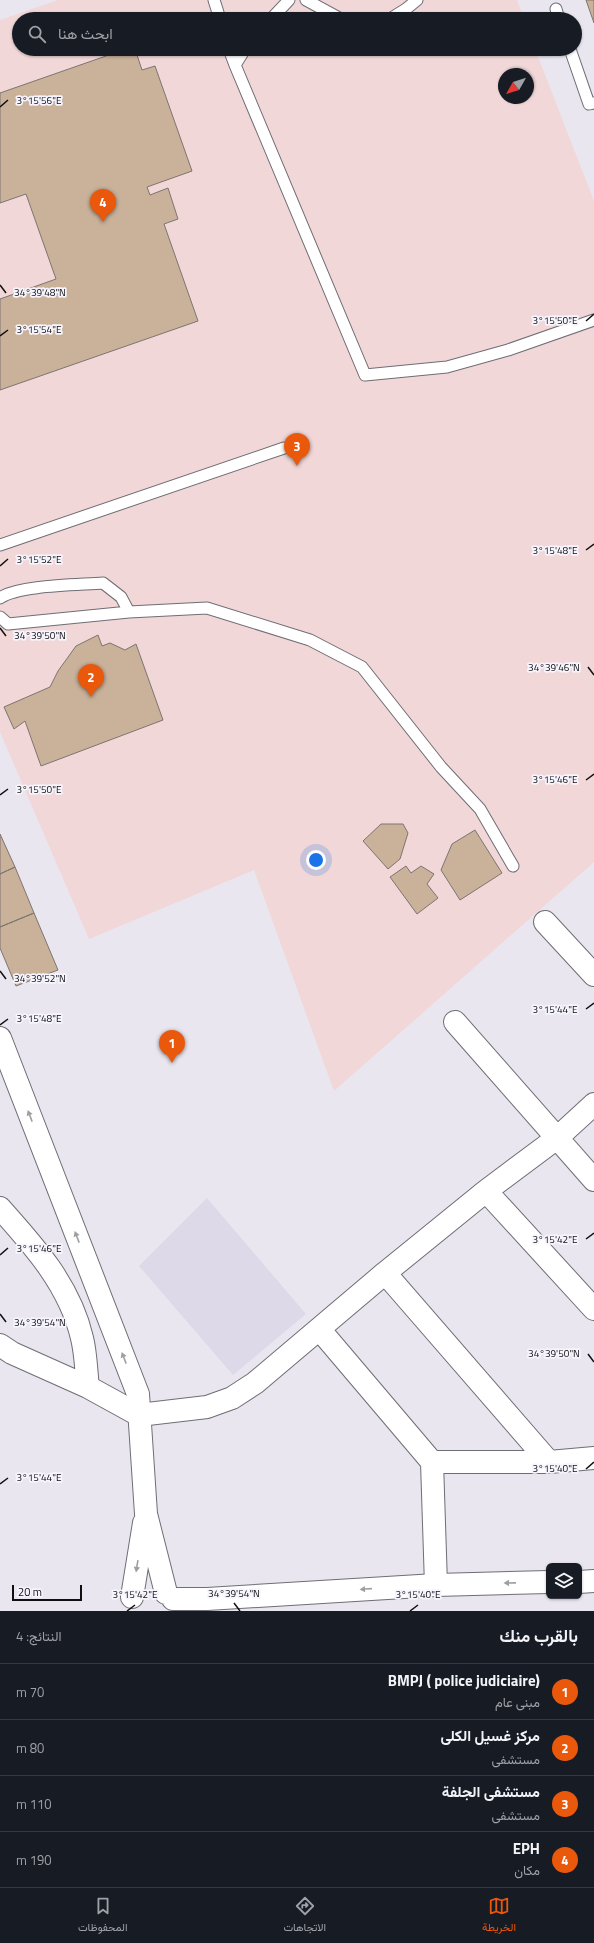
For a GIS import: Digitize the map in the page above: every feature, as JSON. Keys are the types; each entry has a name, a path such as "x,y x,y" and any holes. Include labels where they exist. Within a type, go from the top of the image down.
{"street":[{"path":"545,922 594,975"},
{"path":"455,1022 594,1180"},
{"path":"0,1038 139,1405 146,1514 172,1601"},
{"path":"4,1353 88,1387 139,1405 207,1407 232,1398 256,1383 385,1273 486,1191 557,1138 594,1104"},
{"path":"486,1191 594,1309"},
{"path":"0,1208 41,1254 67,1296 82,1338 88,1387"},
{"path":"385,1273 549,1462"},
{"path":"320,1330 432,1462 436,1585"},
{"path":"432,1462 549,1462 594,1458"},
{"path":"129,1604 146,1514"},
{"path":"582,1582 594,1581"},
{"path":"129,1604 140,1592 148,1589 157,1589 172,1601 436,1585 546,1582"}],"lane":[{"path":"214,0 218,12"},
{"path":"278,12 289,0"},
{"path":"306,0 328,12"},
{"path":"402,12 417,0"},
{"path":"232,56 365,375 447,367 508,350 594,320"},
{"path":"235,66 241,56"},
{"path":"572,56 589,104 594,103"},
{"path":"0,545 284,448"},
{"path":"0,598 7,593 33,589 103,583 121,597 129,612"},
{"path":"0,617 8,624 129,612 207,608 310,640 362,667 442,767 480,809 513,866"}],"shaded area":[{"path":"58,0 517,0 521,12 23,12"},
{"path":"12,16 12,56 538,56 594,201 594,862 334,1091 254,870 89,939 0,732 0,20"},
{"path":"207,1198 306,1314 233,1375 139,1266"}],"building":[{"path":"586,0 594,0 594,23"},
{"path":"106,56 137,56 142,70 155,66 192,171 147,187 150,195 168,188 178,219 164,224 198,321 0,390 0,299 56,279 26,194 0,203 0,93"},
{"path":"98,635 102,646 110,643 125,650 136,644 163,720 41,766 25,721 14,729 4,707 50,687 58,671 76,646"},
{"path":"381,824 403,824 408,833 400,859 388,869 363,841"},
{"path":"475,830 502,873 460,900 441,870 452,844"},
{"path":"0,834 15,867 0,874"},
{"path":"406,866 411,873 421,866 434,874 427,884 438,898 417,914 390,877"},
{"path":"15,867 34,913 0,927 0,874"},
{"path":"34,913 58,970 16,986 0,948 0,927"}],"place":[{"name":"EPH","path":"103,222"},
{"name":"مستشفى الجلفة","path":"297,466"},
{"name":"مركز غسيل الكلى","path":"91,697"},
{"name":"BMPJ ( police judiciaire)","path":"172,1063"}]}
